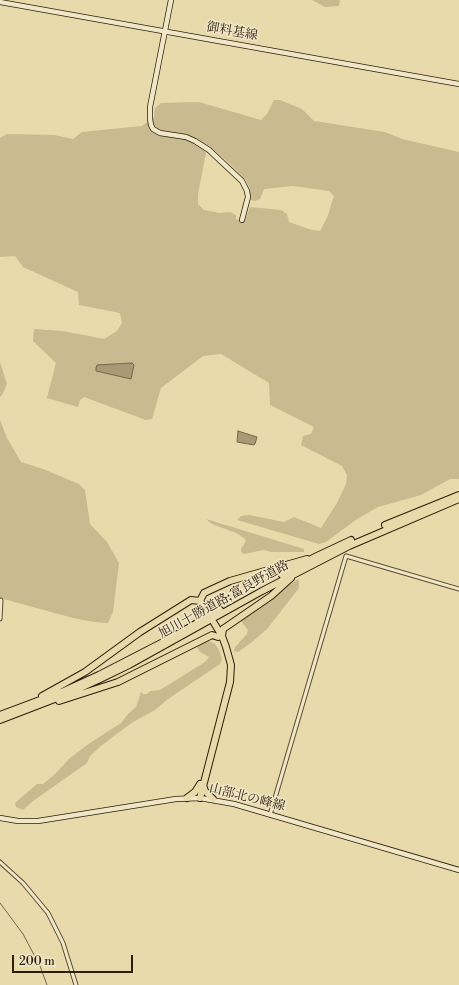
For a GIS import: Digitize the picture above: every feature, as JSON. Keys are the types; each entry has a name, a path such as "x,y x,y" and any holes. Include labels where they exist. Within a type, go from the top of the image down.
{"highway":[{"name":"旭川十勝道路;富良野道路","path":"0,720 127,661 317,556 362,535 459,494"},
{"name":"旭川十勝道路;富良野道路","path":"0,715 24,709 65,695 129,666 298,571 349,546 459,499"},
{"path":"200,601 204,593 230,581 317,556"},
{"path":"220,636 223,629 271,596 298,571"},
{"path":"24,709 85,672 140,632 184,604 191,600 200,601"},
{"path":"200,601 207,614"},
{"path":"198,798 230,682 231,665 226,647 212,624"},
{"path":"24,709 70,698 118,682 212,635 220,636"},
{"path":"187,798 196,792 201,785"},
{"path":"201,785 213,799"}],"street":[{"path":"171,0 150,107 151,125 160,133 186,137 195,141 209,150 242,181 247,190 248,196 242,220"},
{"name":"御料基線","path":"0,2 459,84"},
{"path":"270,815 346,556 459,589"},
{"path":"0,619 1,600"},
{"name":"山部北の峰線","path":"0,818 18,821 38,821 187,798 213,799 459,870"},
{"path":"0,862 23,883 51,918 63,943 76,985"}],"shaded area":[{"path":"312,0 340,0 339,6 325,7"},
{"path":"274,100 280,100 302,109 314,121 385,132 402,139 459,152 459,479 450,479 421,495 378,507 357,519 326,542 319,544 237,520 241,516 249,515 284,522 294,517 321,528 337,503 346,484 347,475 342,466 301,445 303,436 311,434 314,427 270,405 269,383 221,354 203,356 161,388 152,419 146,420 84,397 80,400 78,407 47,398 56,363 33,341 34,329 63,331 104,339 117,331 122,323 120,313 79,305 78,292 23,267 15,256 0,257 0,138 7,134 54,135 73,139 82,132 142,126 154,117 155,108 161,103 199,102 261,120 267,114","holes":["212,148 246,180 250,189 251,200 255,201 260,199 264,189 293,186 329,191 334,196 327,218 320,231 312,230 289,222 287,214 281,210 250,207 245,221 236,219 236,215 230,212 220,213 204,210 198,204 198,194 206,153"]},
{"path":"0,362 7,384 0,397"},
{"path":"132,363 134,365 131,379 96,371 97,365"},
{"path":"0,420 7,438 21,462 43,469 79,484 85,490 90,524 107,542 119,563 113,612 108,623 73,618 0,598"},
{"path":"238,431 257,437 255,444 237,442"},
{"path":"206,519 304,549 304,552 271,552 264,550 244,554 241,552 241,549 246,541 244,538 236,533 212,524"},
{"path":"298,579 299,588 267,629 238,652 234,651 235,647 247,634 248,630 241,621"},
{"path":"207,640 215,644 219,650 222,659 220,664 168,699 155,710 133,722 102,745 90,756 87,763 33,801 23,810 16,807 15,803 37,784 43,784 70,758 121,723 136,707 141,692 143,694 147,694 150,691 160,690 205,662 209,657 200,652 197,647"}],"waterway":[{"path":"0,903 23,934 40,966 47,985"}]}
